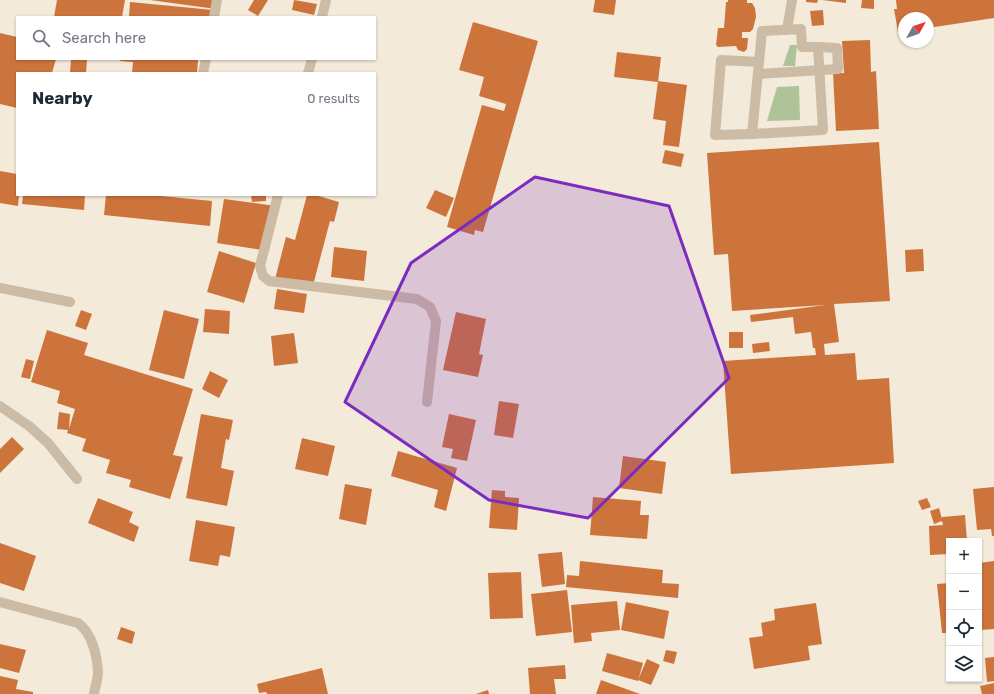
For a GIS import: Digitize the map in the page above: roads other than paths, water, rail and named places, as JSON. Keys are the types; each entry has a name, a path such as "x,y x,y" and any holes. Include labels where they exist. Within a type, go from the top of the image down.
{"street":[{"path":"214,16 217,0"},
{"path":"322,16 326,0"},
{"path":"788,30 792,0"},
{"path":"752,134 762,31 801,29 802,47 837,48 838,69 758,74"},
{"path":"759,62 721,60 715,135 823,130 818,48"},
{"path":"203,72 206,60"},
{"path":"308,72 312,60"},
{"path":"278,196 260,266 263,276 269,281 418,299 430,307 436,321 428,402"},
{"path":"0,288 70,302"},
{"path":"0,406 29,426 48,443 77,479"},
{"path":"0,602 78,623 85,628 91,638 98,673 94,694"}]}
